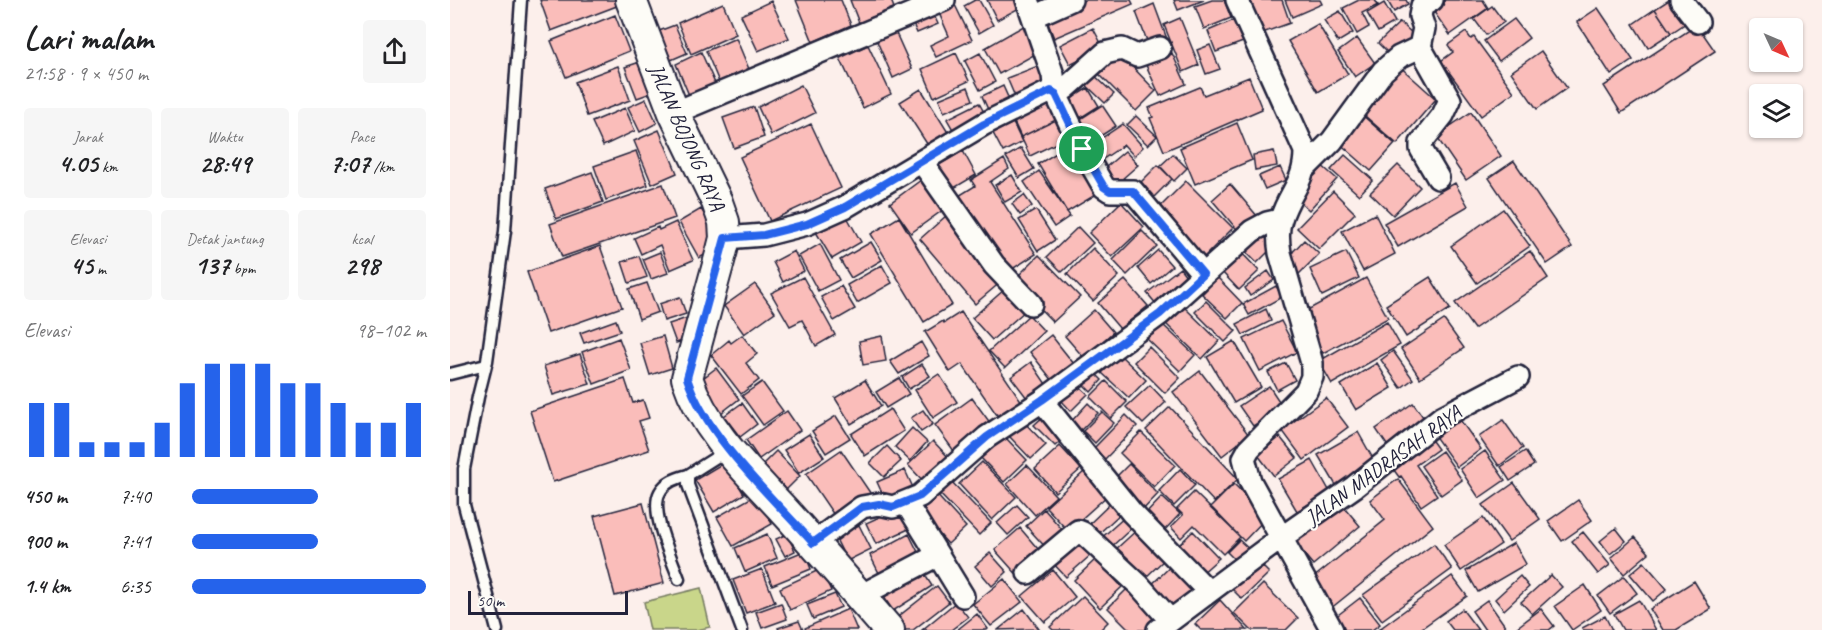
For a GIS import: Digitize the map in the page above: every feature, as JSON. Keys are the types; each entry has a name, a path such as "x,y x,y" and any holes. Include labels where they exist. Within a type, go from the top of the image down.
{"street":[{"name":"JALAN BOJONG RAYA","path":"631,0 674,113 717,202 724,222 725,238 687,378 693,397 729,450 889,630"},
{"path":"674,113 943,0"},
{"path":"1071,0 1030,8 1053,75 1053,93 1104,187 1110,191 1133,191 1203,274"},
{"path":"813,543 862,507 879,504 893,507 920,496 987,437 1160,314 1251,231 1283,213 1305,168 1305,151 1237,0"},
{"path":"1432,0 1422,6 1420,16 1424,28 1420,47 1450,100 1443,116 1422,143 1421,149 1438,178"},
{"path":"1681,0 1698,22"},
{"path":"1305,168 1332,141 1383,71 1399,57 1420,47"},
{"path":"725,238 764,235 807,224 845,207 984,124 1066,88 1105,54 1122,49 1137,56 1160,48"},
{"path":"922,162 994,265 1031,304"},
{"name":"JALAN MADRASAH RAYA","path":"1283,213 1278,236 1280,253 1311,363 1312,377 1306,391 1249,449 1244,458 1245,469 1332,630"},
{"name":"JALAN MADRASAH RAYA","path":"1164,625 1354,487 1442,417 1518,377"},
{"path":"1042,400 1132,513 1208,591"},
{"path":"906,503 963,596"},
{"path":"1028,573 1078,531 1083,533 1139,585 1164,625"},
{"path":"860,596 938,555"}],"lane":[{"path":"497,630 464,504 464,469 486,365 505,231 521,0"},
{"path":"450,374 486,365"},
{"path":"679,579 656,508 659,493 674,479 688,475 729,450"},
{"path":"688,475 692,494 742,630"}],"green space":[{"path":"701,588 710,627 697,630 650,630 644,602"}],"building":[{"path":"540,0 620,0 622,4 551,31"},
{"path":"796,0 841,0 851,25 813,42"},
{"path":"850,0 891,0 894,8 859,23"},
{"path":"979,0 993,25 979,33 964,6"},
{"path":"987,0 1023,0 1025,5 997,20"},
{"path":"1082,0 1131,0 1133,4 1054,38 1045,16"},
{"path":"1174,0 1204,0 1178,10"},
{"path":"1212,0 1224,0 1231,18 1204,29 1195,6"},
{"path":"1240,0 1282,0 1290,23 1254,36"},
{"path":"1285,0 1320,0 1322,4 1292,17"},
{"path":"1359,0 1375,0 1378,5 1362,13 1369,27 1357,34 1343,8"},
{"path":"1387,0 1406,0 1408,4 1394,12"},
{"path":"1436,0 1483,0 1488,8 1450,35 1429,5"},
{"path":"1669,0 1675,0 1689,21 1671,33 1655,9"},
{"path":"771,1 789,38 758,51 741,15"},
{"path":"723,3 736,34 691,54 678,23"},
{"path":"1384,3 1395,22 1378,32 1367,13"},
{"path":"1154,4 1167,39 1149,46 1136,12"},
{"path":"955,5 972,40 936,57 930,45 949,36 939,13"},
{"path":"1492,6 1504,22 1486,35 1474,19"},
{"path":"1598,8 1633,60 1611,75 1577,22"},
{"path":"1655,9 1671,33 1648,48 1633,24"},
{"path":"1340,11 1353,33 1338,42 1324,20"},
{"path":"933,13 938,24 917,33 912,22"},
{"path":"615,15 629,51 566,77 551,41"},
{"path":"1180,18 1199,65 1183,72 1164,25"},
{"path":"1514,19 1529,38 1499,61 1484,41"},
{"path":"1234,20 1243,42 1216,52 1208,31"},
{"path":"1400,22 1414,35 1392,57 1378,43"},
{"path":"1027,24 1041,51 999,74 985,48"},
{"path":"1318,24 1348,74 1318,92 1288,41"},
{"path":"675,25 687,53 671,60 659,31"},
{"path":"1697,25 1715,51 1621,113 1604,86"},
{"path":"1093,28 1103,47 1070,64 1060,45"},
{"path":"895,31 912,69 893,78 876,39"},
{"path":"1466,32 1471,39 1474,37 1514,92 1481,116 1441,61 1453,52 1448,45"},
{"path":"736,38 749,69 719,82 706,51"},
{"path":"1357,38 1375,63 1355,77 1338,52"},
{"path":"868,45 891,94 863,108 840,58"},
{"path":"1210,45 1220,69 1206,74 1197,50"},
{"path":"1541,51 1567,88 1537,109 1511,72"},
{"path":"701,52 717,88 691,100 676,64"},
{"path":"1118,52 1156,91 1136,111 1097,72"},
{"path":"956,53 969,81 934,97 922,69"},
{"path":"980,53 995,82 980,90 965,61"},
{"path":"1172,53 1186,84 1160,96 1146,65"},
{"path":"640,62 651,93 637,98 625,67"},
{"path":"1397,64 1436,99 1397,144 1357,109"},
{"path":"618,66 630,100 587,116 575,82"},
{"path":"1038,66 1046,86 1016,99 1007,78"},
{"path":"1092,73 1114,94 1105,103 1083,82"},
{"path":"1249,77 1262,109 1164,151 1150,118 1153,117 1149,108 1200,87 1204,95"},
{"path":"801,85 815,113 771,135 758,107"},
{"path":"1003,86 1011,104 990,114 982,96"},
{"path":"968,87 973,100 944,112 939,99"},
{"path":"1088,88 1099,106 1077,120 1066,102"},
{"path":"921,89 949,134 929,147 900,102"},
{"path":"646,99 657,123 640,132 628,107"},
{"path":"1052,101 1060,118 1021,137 1013,120"},
{"path":"979,103 986,116 955,133 947,119"},
{"path":"1102,105 1116,126 1085,146 1071,125"},
{"path":"754,107 764,137 734,148 723,118"},
{"path":"625,108 635,131 603,146 592,122"},
{"path":"1471,112 1501,156 1466,180 1436,136"},
{"path":"1361,114 1395,144 1371,171 1337,141"},
{"path":"1136,116 1157,136 1148,145 1127,125"},
{"path":"1060,118 1069,137 1030,156 1021,137"},
{"path":"1013,123 1022,142 1003,152 993,133"},
{"path":"1237,123 1252,160 1195,184 1180,148"},
{"path":"811,124 841,188 770,221 740,157"},
{"path":"1123,124 1143,147 1134,156 1124,145 1103,159 1093,144"},
{"path":"659,130 677,173 652,184 634,141"},
{"path":"1073,143 1102,191 1067,212 1038,164"},
{"path":"1021,148 1034,169 1019,178 1006,157"},
{"path":"636,151 648,185 606,200 594,166"},
{"path":"963,151 976,175 949,191 935,167"},
{"path":"1125,151 1138,165 1113,187 1100,172"},
{"path":"1274,151 1277,166 1255,170 1253,155"},
{"path":"1173,154 1187,168 1174,181 1160,166"},
{"path":"1345,155 1373,180 1359,195 1331,170"},
{"path":"1004,159 1009,169 990,182 1036,254 1006,273 957,197 975,186 971,180"},
{"path":"1514,161 1572,247 1547,264 1489,178"},
{"path":"1320,164 1337,179 1309,210 1293,195"},
{"path":"1158,165 1172,179 1149,202 1135,188"},
{"path":"1398,165 1420,187 1393,215 1370,193"},
{"path":"1280,167 1286,180 1265,189 1259,176"},
{"path":"1039,171 1070,216 1054,227 1024,182"},
{"path":"592,172 603,202 556,219 545,189"},
{"path":"1012,175 1022,192 1005,202 995,185"},
{"path":"925,177 947,207 911,233 890,203"},
{"path":"1186,181 1233,228 1201,260 1155,212"},
{"path":"1455,183 1468,206 1398,247 1384,223"},
{"path":"663,184 675,218 562,257 550,224"},
{"path":"1230,184 1258,217 1240,233 1212,200"},
{"path":"1333,191 1355,213 1319,249 1297,228"},
{"path":"1024,195 1032,206 1020,215 1012,204"},
{"path":"1121,202 1144,227 1112,257 1089,233"},
{"path":"701,209 722,246 699,258 679,222"},
{"path":"1503,209 1530,246 1477,283 1451,246"},
{"path":"1036,210 1055,240 1038,251 1019,220"},
{"path":"1375,214 1395,254 1363,271 1342,231"},
{"path":"846,215 861,242 832,259 816,232"},
{"path":"947,215 1002,281 975,304 920,239"},
{"path":"899,217 952,305 924,322 871,234"},
{"path":"676,222 693,260 670,270 660,245 641,254 634,238"},
{"path":"1078,227 1093,243 1062,272 1047,257"},
{"path":"1142,231 1157,246 1127,275 1113,260"},
{"path":"1259,231 1274,246 1257,263 1242,248"},
{"path":"1304,240 1319,254 1299,274 1285,260"},
{"path":"871,242 882,260 851,278 840,260"},
{"path":"820,244 839,280 818,291 799,256"},
{"path":"600,246 622,307 548,333 527,272"},
{"path":"1093,248 1119,276 1093,301 1067,274"},
{"path":"1158,250 1172,266 1151,284 1138,268"},
{"path":"794,251 804,271 783,282 773,262"},
{"path":"1530,251 1548,278 1474,329 1455,303"},
{"path":"660,252 668,273 651,279 643,259"},
{"path":"1241,252 1259,271 1239,290 1221,271"},
{"path":"1346,252 1359,278 1322,296 1310,269"},
{"path":"1039,255 1080,297 1053,322 1013,281"},
{"path":"639,256 647,277 629,283 622,262"},
{"path":"882,265 892,283 857,303 847,285"},
{"path":"1180,268 1189,280 1157,305 1147,293"},
{"path":"1268,271 1274,280 1250,296 1245,288"},
{"path":"803,277 835,335 816,346 802,320 790,326 771,293"},
{"path":"1430,277 1450,309 1406,337 1386,305"},
{"path":"1218,278 1242,303 1227,318 1202,294"},
{"path":"1366,278 1388,318 1323,353 1302,313"},
{"path":"1125,280 1148,306 1120,329 1098,303"},
{"path":"647,283 658,312 639,319 629,289"},
{"path":"755,284 775,312 744,334 724,306"},
{"path":"841,286 855,309 834,321 821,297"},
{"path":"1276,286 1282,297 1249,315 1243,304"},
{"path":"1005,289 1025,311 992,340 972,318"},
{"path":"680,297 686,314 664,321 659,304"},
{"path":"1206,301 1236,331 1225,342 1195,312"},
{"path":"1182,305 1219,341 1202,359 1165,323"},
{"path":"1266,309 1271,321 1243,335 1237,324"},
{"path":"1094,310 1113,332 1084,358 1065,336"},
{"path":"961,312 1024,405 1001,421 962,364 950,372 925,332"},
{"path":"1029,315 1044,331 1005,368 989,351"},
{"path":"690,317 697,336 676,343 669,324"},
{"path":"616,320 620,331 584,343 580,333"},
{"path":"1444,320 1464,348 1420,378 1401,349"},
{"path":"1281,321 1297,352 1260,371 1244,339"},
{"path":"1387,322 1400,345 1332,384 1319,361"},
{"path":"1162,324 1195,355 1180,371 1147,339"},
{"path":"742,335 757,354 746,363 759,380 741,394 711,355 729,340 731,343"},
{"path":"1051,335 1074,364 1053,381 1030,352"},
{"path":"663,336 672,368 650,375 640,343"},
{"path":"882,336 886,361 863,365 859,341"},
{"path":"619,338 631,370 594,384 582,352"},
{"path":"1234,341 1261,387 1234,403 1207,357"},
{"path":"921,342 929,356 899,374 890,361"},
{"path":"1149,347 1180,378 1165,393 1134,362"},
{"path":"1393,351 1413,379 1401,388 1381,360"},
{"path":"580,354 590,384 553,395 544,366"},
{"path":"1120,355 1146,380 1129,398 1102,373"},
{"path":"1031,362 1046,384 1027,398 1011,377"},
{"path":"1286,363 1295,380 1277,390 1268,372"},
{"path":"1377,363 1392,388 1356,410 1341,385"},
{"path":"922,364 930,376 909,389 902,377"},
{"path":"1089,367 1102,380 1091,392 1078,379"},
{"path":"716,368 739,399 721,413 698,382"},
{"path":"1200,371 1249,435 1222,456 1173,392"},
{"path":"939,374 957,402 933,418 915,390"},
{"path":"899,378 909,394 886,408 876,392"},
{"path":"625,379 633,403 643,400 649,418 639,421 649,450 553,482 530,411"},
{"path":"865,380 881,406 851,424 835,398"},
{"path":"1106,381 1127,402 1111,418 1090,397"},
{"path":"762,382 783,411 763,425 742,396"},
{"path":"1077,384 1088,394 1071,411 1061,400"},
{"path":"1150,385 1166,402 1143,424 1126,407"},
{"path":"1269,386 1283,407 1253,426 1239,406"},
{"path":"972,398 991,424 954,451 935,425"},
{"path":"1326,398 1348,427 1304,460 1282,430"},
{"path":"742,403 757,424 740,437 724,416"},
{"path":"1088,403 1098,413 1078,433 1069,424"},
{"path":"1413,403 1429,425 1391,451 1376,429"},
{"path":"1170,407 1238,479 1214,502 1146,430"},
{"path":"890,409 904,431 865,456 851,434"},
{"path":"923,410 933,424 921,432 911,418"},
{"path":"787,411 800,430 759,459 746,440"},
{"path":"1102,412 1114,423 1095,443 1083,431"},
{"path":"1046,414 1067,435 1055,446 1034,425"},
{"path":"1126,415 1137,426 1105,459 1094,448"},
{"path":"836,416 850,438 826,453 812,431"},
{"path":"1458,417 1481,449 1457,467 1434,435"},
{"path":"1503,420 1523,448 1499,466 1479,437"},
{"path":"1024,422 1046,445 1031,459 1009,436"},
{"path":"912,428 927,442 910,461 895,447"},
{"path":"1141,432 1175,465 1154,487 1120,453"},
{"path":"1358,432 1376,464 1337,487 1318,455"},
{"path":"809,434 824,457 799,473 784,450"},
{"path":"1427,434 1438,449 1416,465 1437,495 1421,506 1401,476 1399,477 1388,462"},
{"path":"1005,437 1027,460 1004,482 981,458"},
{"path":"1280,437 1297,458 1274,476 1258,455"},
{"path":"933,441 952,461 927,485 908,465"},
{"path":"887,446 901,461 884,477 870,463"},
{"path":"1060,446 1081,469 1055,492 1035,469"},
{"path":"841,450 873,497 838,521 806,474"},
{"path":"776,451 800,476 785,491 761,466"},
{"path":"1442,451 1462,480 1441,495 1421,466"},
{"path":"1485,451 1505,480 1479,498 1460,469"},
{"path":"1525,451 1534,465 1510,481 1501,467"},
{"path":"1312,460 1330,492 1297,511 1278,479"},
{"path":"725,462 744,494 714,512 695,480"},
{"path":"982,462 1016,497 992,520 959,484"},
{"path":"1129,464 1158,494 1140,513 1110,483"},
{"path":"1027,465 1056,496 1035,515 1007,484"},
{"path":"1180,469 1195,485 1174,506 1159,491"},
{"path":"905,470 915,492 887,504 877,482"},
{"path":"1086,470 1108,495 1068,531 1046,507"},
{"path":"1398,479 1433,526 1330,609 1308,582 1385,520 1370,500"},
{"path":"950,480 991,523 979,535 938,492"},
{"path":"1514,483 1540,519 1509,541 1483,505"},
{"path":"1234,484 1267,517 1244,541 1211,507"},
{"path":"934,492 966,527 948,544 916,508"},
{"path":"1194,492 1240,537 1223,554 1194,525 1181,538 1171,527 1183,515 1177,509"},
{"path":"756,495 772,524 733,546 717,517"},
{"path":"1162,497 1180,514 1160,535 1142,518"},
{"path":"1578,500 1592,520 1562,541 1548,521"},
{"path":"1340,502 1360,526 1313,565 1293,541"},
{"path":"643,503 664,583 615,596 594,516"},
{"path":"1110,504 1120,514 1095,537 1086,527"},
{"path":"1017,505 1028,517 1008,535 997,523"},
{"path":"904,506 913,527 876,544 866,523"},
{"path":"1044,509 1067,535 1049,551 1026,526"},
{"path":"1126,516 1135,525 1108,550 1099,540"},
{"path":"1483,518 1501,544 1461,571 1444,545"},
{"path":"859,525 871,549 847,561 835,537"},
{"path":"1020,528 1044,556 1020,578 995,550"},
{"path":"1139,528 1166,558 1143,580 1115,550"},
{"path":"1616,528 1626,541 1610,554 1600,541"},
{"path":"1193,531 1219,558 1200,575 1175,549"},
{"path":"1583,532 1610,565 1598,574 1572,541"},
{"path":"767,534 777,558 745,572 735,548"},
{"path":"787,534 795,551 785,556 776,539"},
{"path":"909,534 921,558 882,579 870,555"},
{"path":"1075,536 1092,554 1066,577 1049,559"},
{"path":"1635,537 1649,553 1624,574 1611,558"},
{"path":"1239,540 1250,550 1238,563 1227,552"},
{"path":"1514,543 1526,564 1478,592 1466,571"},
{"path":"1434,544 1452,569 1382,620 1363,595"},
{"path":"804,551 811,569 772,585 765,567"},
{"path":"990,553 1007,572 992,586 975,566"},
{"path":"1096,559 1122,587 1100,608 1074,580"},
{"path":"1258,562 1269,573 1242,599 1231,588"},
{"path":"1644,562 1667,589 1653,601 1630,574"},
{"path":"1173,564 1198,590 1172,615 1147,589"},
{"path":"762,569 775,602 746,613 733,580"},
{"path":"821,569 831,591 790,610 780,588"},
{"path":"1053,570 1075,597 1045,622 1022,596"},
{"path":"923,572 932,586 893,611 884,597"},
{"path":"1551,575 1562,587 1532,614 1521,602"},
{"path":"1452,576 1467,596 1419,630 1378,630"},
{"path":"1520,576 1529,587 1504,610 1495,599"},
{"path":"1624,576 1637,593 1610,613 1598,596"},
{"path":"1004,579 1022,602 991,626 973,604"},
{"path":"1694,581 1711,609 1676,630 1663,630 1650,609"},
{"path":"1263,584 1298,618 1286,630 1251,630 1234,613"},
{"path":"1585,585 1601,610 1572,630 1555,606"},
{"path":"937,586 949,602 913,630 901,630 894,620"},
{"path":"1130,586 1163,618 1150,630 1130,630 1108,608"},
{"path":"835,594 841,607 813,619 807,605"},
{"path":"1083,596 1108,622 1100,630 1053,630 1050,627"},
{"path":"1360,598 1380,624 1372,630 1344,630 1334,618"},
{"path":"1220,600 1247,630 1201,630 1195,624"},
{"path":"1487,600 1508,630 1485,630 1472,611"},
{"path":"1639,600 1656,630 1623,630 1614,614"},
{"path":"956,602 968,617 951,630 922,630"},
{"path":"781,603 787,619 762,628 756,612"},
{"path":"848,609 857,630 806,630 805,628"},
{"path":"1024,609 1039,629 998,630"},
{"path":"1462,609 1478,630 1453,630 1446,621"},
{"path":"1541,609 1554,626 1549,630 1518,630 1516,628"},
{"path":"977,614 987,630 957,630"},
{"path":"1605,616 1612,630 1583,630 1582,628"},
{"path":"799,621 803,630 779,630 778,628"}],"route":[{"path":"1051,91 1056,94 1082,149 1104,187 1110,191 1133,191 1203,274 1160,314 987,437 920,496 893,507 869,504 862,507 813,543 729,450 693,397 687,378 725,238 764,235 807,224 845,207 984,124 1051,91"}]}
